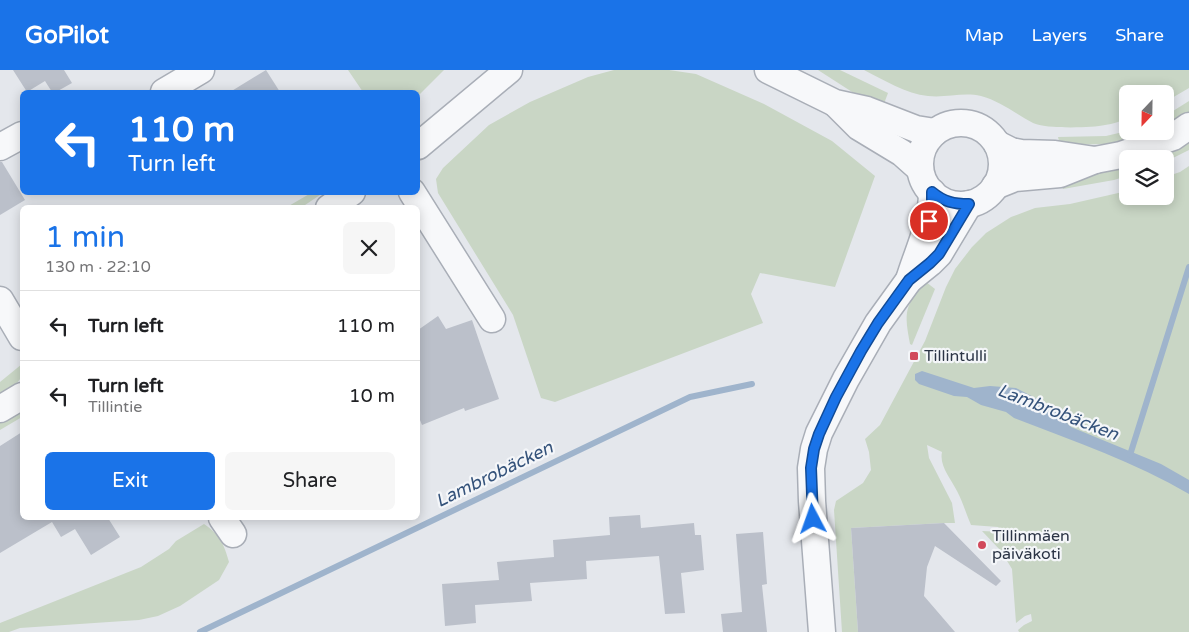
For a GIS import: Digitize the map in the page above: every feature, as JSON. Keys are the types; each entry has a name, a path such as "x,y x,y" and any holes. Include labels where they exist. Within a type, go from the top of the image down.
{"street":[{"path":"167,90 201,70"},
{"path":"420,144 509,70"},
{"path":"768,70 835,103 866,110 916,129 935,132"},
{"path":"835,103 859,127 902,153 920,169"},
{"path":"953,124 974,125 991,136 997,144 1001,154 1000,176 995,186 983,197 969,204 949,203 932,192 926,185 920,169 920,158 923,149 935,132 953,124"},
{"path":"995,186 1016,178 1060,174 1096,160 1121,156 1172,137 1189,126"},
{"path":"0,147 20,136"},
{"path":"997,144 1020,153 1055,154 1096,160"},
{"path":"909,280 916,254 928,226 932,209 932,192"},
{"path":"333,205 348,195"},
{"path":"414,195 492,319"},
{"path":"822,632 812,501 811,468 814,449 829,412 878,323 909,280 939,254 969,204"},
{"path":"0,300 20,334"},
{"path":"0,409 20,397"}],"green space":[{"path":"348,70 444,70 420,94 420,90 362,90"},
{"path":"614,70 669,70 696,74 764,104 832,141 875,176 835,287 760,273 751,294 763,323 555,402 541,398 513,315 438,193 436,179 443,168 489,125 530,102 588,77"},
{"path":"818,70 840,70 888,93 882,109 863,99"},
{"path":"864,70 1189,70 1189,88 1174,97 1174,85 1119,85 1119,121 1090,127 1039,125 1001,104 981,96 920,95 895,86"},
{"path":"1189,101 1189,112 1174,121 1174,110"},
{"path":"1119,133 1119,140 1129,140 1105,144 1060,145 1058,137 1106,136"},
{"path":"1189,139 1189,150 1174,158 1174,150 1167,150"},
{"path":"1189,166 1189,632 1019,632 1018,630 1032,621 1031,614 1016,623 1012,569 1001,551 982,531 1002,532 998,527 971,525 959,495 942,462 942,452 927,445 929,458 952,503 955,523 851,528 858,632 842,632 834,510 836,501 863,483 871,470 865,439 880,425 925,341 955,269 986,233 1011,217 1035,208 1070,204 1119,193 1119,205 1174,205 1174,174"},
{"path":"1119,168 1119,178 1063,189 1061,181 1086,177"},
{"path":"308,195 320,195 305,205 290,205"},
{"path":"926,282 935,289 912,345 910,344 907,324 908,310 913,297"},
{"path":"20,366 20,379 18,382 0,394 0,382"},
{"path":"20,409 20,418 0,430 0,421"},
{"path":"204,524 221,540 229,562 219,580 180,606 158,616 139,620 20,628 9,632 0,632 0,623 141,567 169,549 176,541"}],"water":[{"path":"922,371 974,388 990,386 1016,388 1049,405 1071,427 1161,464 1189,480 1189,494 1125,462 1014,418 1006,412 981,405 967,397 954,396 919,384 915,380 915,374"}],"building":[{"path":"13,70 64,70 72,83 60,90 51,90 45,81 30,90 26,90"},
{"path":"266,70 279,90 233,90"},
{"path":"0,162 2,162 20,192 20,195 25,200 0,215"},
{"path":"438,316 446,329 472,320 499,399 465,411 464,408 422,425 420,420 420,329"},
{"path":"20,433 20,520 109,520 120,537 91,555 75,529 61,537 52,522 0,553 0,446"},
{"path":"640,515 641,528 694,523 695,535 701,535 704,570 681,573 685,613 665,614 659,556 586,561 587,579 530,583 532,601 475,605 476,623 445,626 442,584 499,580 497,562 554,557 553,540 610,535 609,517"},
{"path":"944,523 1001,581 996,586 935,546 927,567 924,596 955,632 858,632 851,528"},
{"path":"763,532 767,584 762,585 767,632 723,632 721,614 742,612 736,534"}],"waterway":[{"path":"1130,455 1189,267"},
{"name":"Lambrobäcken","path":"200,632 690,397 752,384"}],"place":[{"name":"Tillintulli","path":"914,356"},
{"name":"Tillinmäen päiväkoti","path":"982,545"}],"route":[{"path":"813,519 811,468 814,449 836,397 878,323 909,280 939,254 969,204 949,203 932,192 932,209 929,221"}]}
